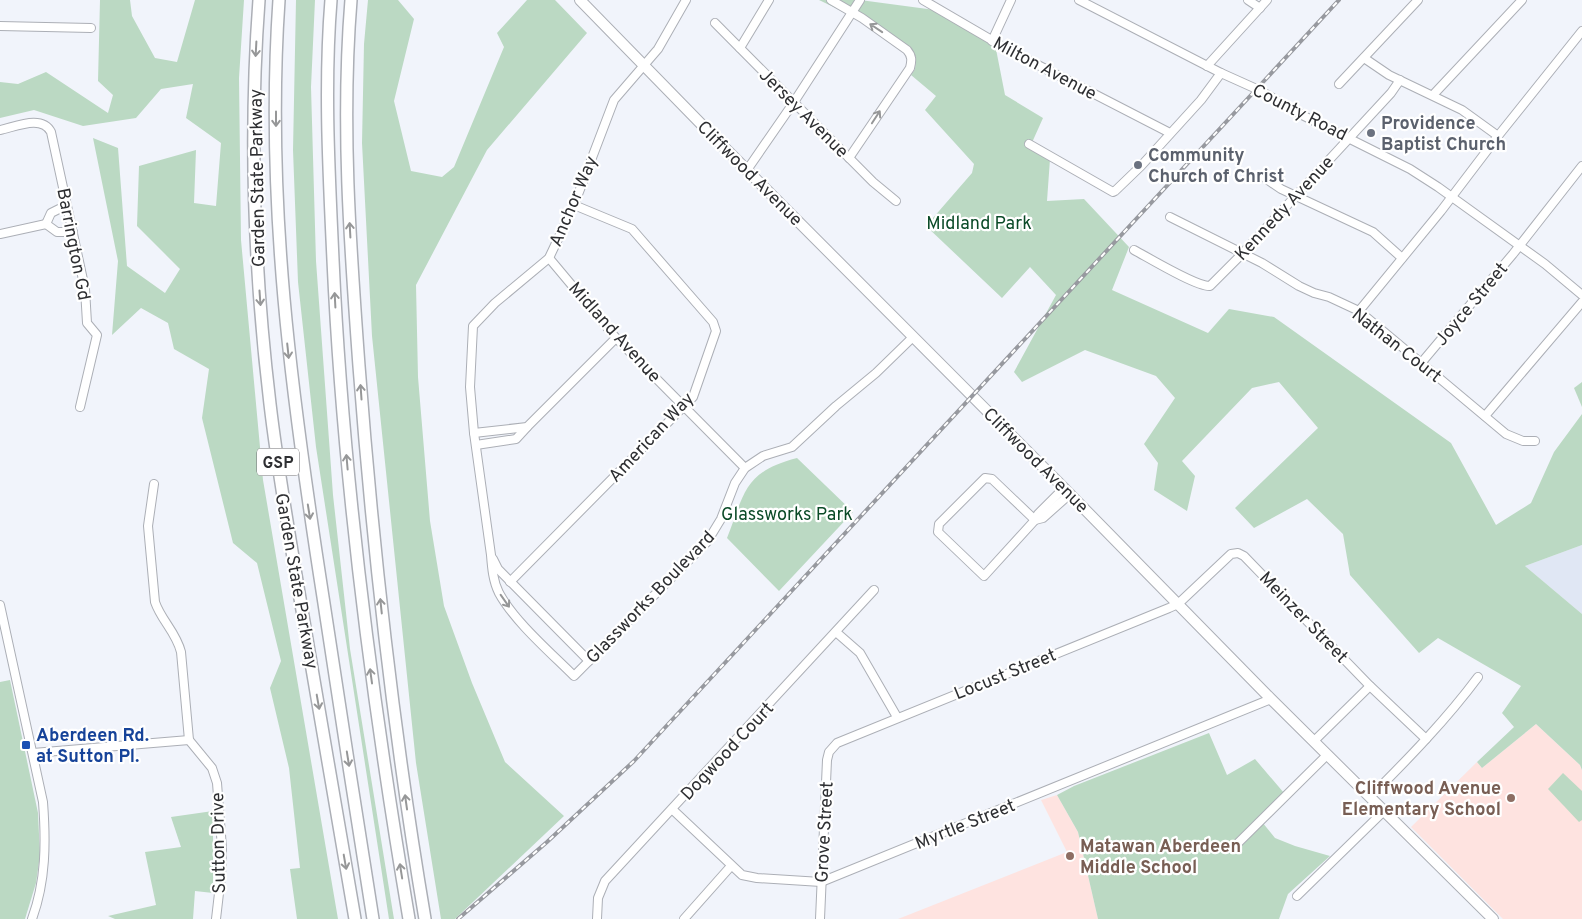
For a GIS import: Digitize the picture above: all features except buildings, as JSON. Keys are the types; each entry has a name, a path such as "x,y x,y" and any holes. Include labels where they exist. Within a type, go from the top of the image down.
{"highway":[{"name":"Garden State Parkway","path":"259,0 255,86 255,166 259,280 267,378 280,482 355,919"},
{"name":"Garden State Parkway","path":"279,0 276,88 277,176 282,290 289,360 302,465 373,919"},
{"path":"330,0 328,66 330,175 335,299 343,420 368,658 409,919"},
{"path":"351,0 347,57 347,162 354,294 366,453 394,710 410,833 425,919"}],"main road":[{"name":"Cliffwood Avenue","path":"580,0 1271,699 1493,919"}],"street":[{"name":"Anchor Way","path":"574,676 517,617 499,592 492,572 470,387 473,326 495,303 549,258 574,205 614,100 645,66 661,44 686,0"},
{"path":"740,48 769,0"},
{"path":"831,0 852,12 907,50 911,55 912,61 910,68 849,158"},
{"path":"747,170 860,0"},
{"name":"Milton Avenue","path":"923,0 992,41 1170,133"},
{"path":"992,41 1011,0"},
{"name":"County Road","path":"1079,0 1410,169 1545,264 1582,295"},
{"path":"1248,0 1260,8"},
{"path":"1207,66 1267,0"},
{"path":"1339,84 1418,0"},
{"path":"1433,96 1522,0"},
{"name":"Jersey Avenue","path":"715,23 873,182 896,201"},
{"path":"0,26 91,28"},
{"path":"1359,311 1582,31"},
{"path":"1364,58 1383,71 1462,110 1498,136"},
{"path":"1028,144 1113,192 1141,166 1201,100 1221,73"},
{"name":"Kennedy Avenue","path":"1134,250 1184,276 1208,286 1215,282 1350,138 1391,93 1400,80"},
{"name":"Barrington Gd","path":"0,130 36,122 44,123 51,132 85,289 87,323 97,335 80,407"},
{"name":"Joyce Street","path":"1422,362 1519,246 1582,166"},
{"path":"1265,178 1296,196 1372,232 1402,258"},
{"name":"American Way","path":"510,582 693,397 716,331 713,322 632,229 574,205"},
{"path":"46,224 51,213 67,206"},
{"name":"Nathan Court","path":"1170,217 1262,263 1299,286 1359,311 1506,434 1523,442 1536,440"},
{"path":"0,234 46,224 57,232 73,232"},
{"name":"Midland Avenue","path":"549,258 616,338 745,468"},
{"path":"1485,416 1582,302"},
{"name":"Glassworks Boulevard","path":"574,676 707,542 721,519 735,483 745,468 762,456 792,447 804,438 836,406 876,373 913,336"},
{"path":"476,445 516,439 616,338"},
{"path":"474,433 527,427"},
{"path":"1034,520 992,479 985,478 939,524 938,532 984,576 1034,520 1038,514 1067,491"},
{"path":"33,753 189,740 181,652 178,641 162,619 155,602 148,526 154,484"},
{"name":"Meinzer Street","path":"1178,604 1226,557 1235,553 1241,554 1370,686 1426,739"},
{"name":"Anchor Way","path":"491,555 498,569 510,582 589,660"},
{"name":"Dogwood Court","path":"597,919 598,898 605,881 673,810 874,590"},
{"name":"Locust Street","path":"834,746 841,741 897,717 1178,604"},
{"path":"0,605 43,802 45,838 42,882 32,919"},
{"path":"836,632 860,653 897,717"},
{"path":"1370,797 1457,705 1478,677"},
{"path":"1314,741 1370,686"},
{"name":"Myrtle Street","path":"673,810 742,875 822,882 1271,699"},
{"name":"Sutton Drive","path":"189,740 212,768 218,783 222,848 216,919"},
{"name":"Grove Street","path":"820,919 827,760 829,752 834,746"},
{"path":"1238,843 1328,755"},
{"path":"1297,896 1384,811"},
{"path":"684,919 731,866"}],"shaded area":[{"path":"1582,545 1582,614 1525,566"},
{"name":"Cliffwood Avenue Elementary School","path":"1536,724 1580,765 1582,770 1582,919 1503,919 1411,827 1477,762 1482,768"},
{"name":"Matawan Aberdeen Middle School","path":"1057,795 1078,832 1098,919 898,919 1067,852 1041,800"}],"green space":[{"path":"100,0 130,0 132,16 155,58 177,62 195,0 244,0 239,78 241,240 263,480 338,919 297,919 290,869 300,868 289,768 270,688 281,661 257,563 233,543 202,418 209,369 174,349 168,323 141,308 112,335 118,261 93,138 118,148 127,266 165,293 180,269 137,226 139,166 196,150 194,203 216,206 221,143 186,118 193,84 161,89 136,118 83,126 34,110 0,118 0,82 18,84 46,72 108,113 113,95 98,81"},
{"path":"296,0 315,0 311,87 316,261 333,495 350,649 394,919 389,919 316,447 298,282 293,150"},
{"path":"368,0 398,0 414,19 394,101 411,171 442,177 454,167 504,47 497,33 527,0 555,0 587,33 487,150 416,285 418,377 430,521 444,606 472,683 505,762 564,816 455,919 441,919 416,763 372,336 362,143 364,44"},
{"name":"Midland Park","path":"819,0 860,0 935,10 995,44 1005,95 1043,118 1030,147 1050,159 1047,201 1084,199 1129,247 1112,290 1208,333 1229,309 1274,317 1451,443 1496,525 1531,503 1554,452 1582,414 1582,545 1525,566 1582,614 1582,770 1580,765 1536,724 1482,768 1477,762 1514,727 1502,713 1521,686 1438,638 1419,653 1350,575 1343,534 1307,499 1254,528 1235,508 1318,428 1279,382 1252,388 1182,461 1195,476 1187,511 1154,490 1158,463 1144,444 1175,398 1156,376 1085,350 1022,382 1014,372 1056,295 1030,267 1002,298 926,226 972,173 974,164 925,110 936,96 911,75 915,69 916,56 913,59 892,41 844,12"},
{"path":"1582,382 1582,407 1574,388"},
{"name":"Glassworks Park","path":"797,458 853,512 779,591 727,538 743,496 756,477 766,470"},
{"path":"10,680 38,813 40,855 36,883 25,919 0,919 0,682"},
{"path":"1209,733 1227,775 1255,759 1284,793 1258,817 1275,838 1330,856 1288,894 1279,919 1098,919 1078,832 1057,795 1074,786"},
{"path":"1563,773 1582,791 1582,820 1579,822 1548,789"},
{"path":"213,811 213,893 195,891 193,919 115,919 108,916 156,905 145,852 181,847 171,817"}],"railway":[{"path":"458,919 547,842 634,761 1339,0"}],"place":[{"name":"Providence Baptist Church","path":"1371,133"},
{"name":"Community Church of Christ","path":"1138,165"},
{"name":"Aberdeen Rd. at Sutton Pl.","path":"26,745"},
{"name":"Cliffwood Avenue Elementary School","path":"1511,798"},
{"name":"Matawan Aberdeen Middle School","path":"1070,856"}]}
